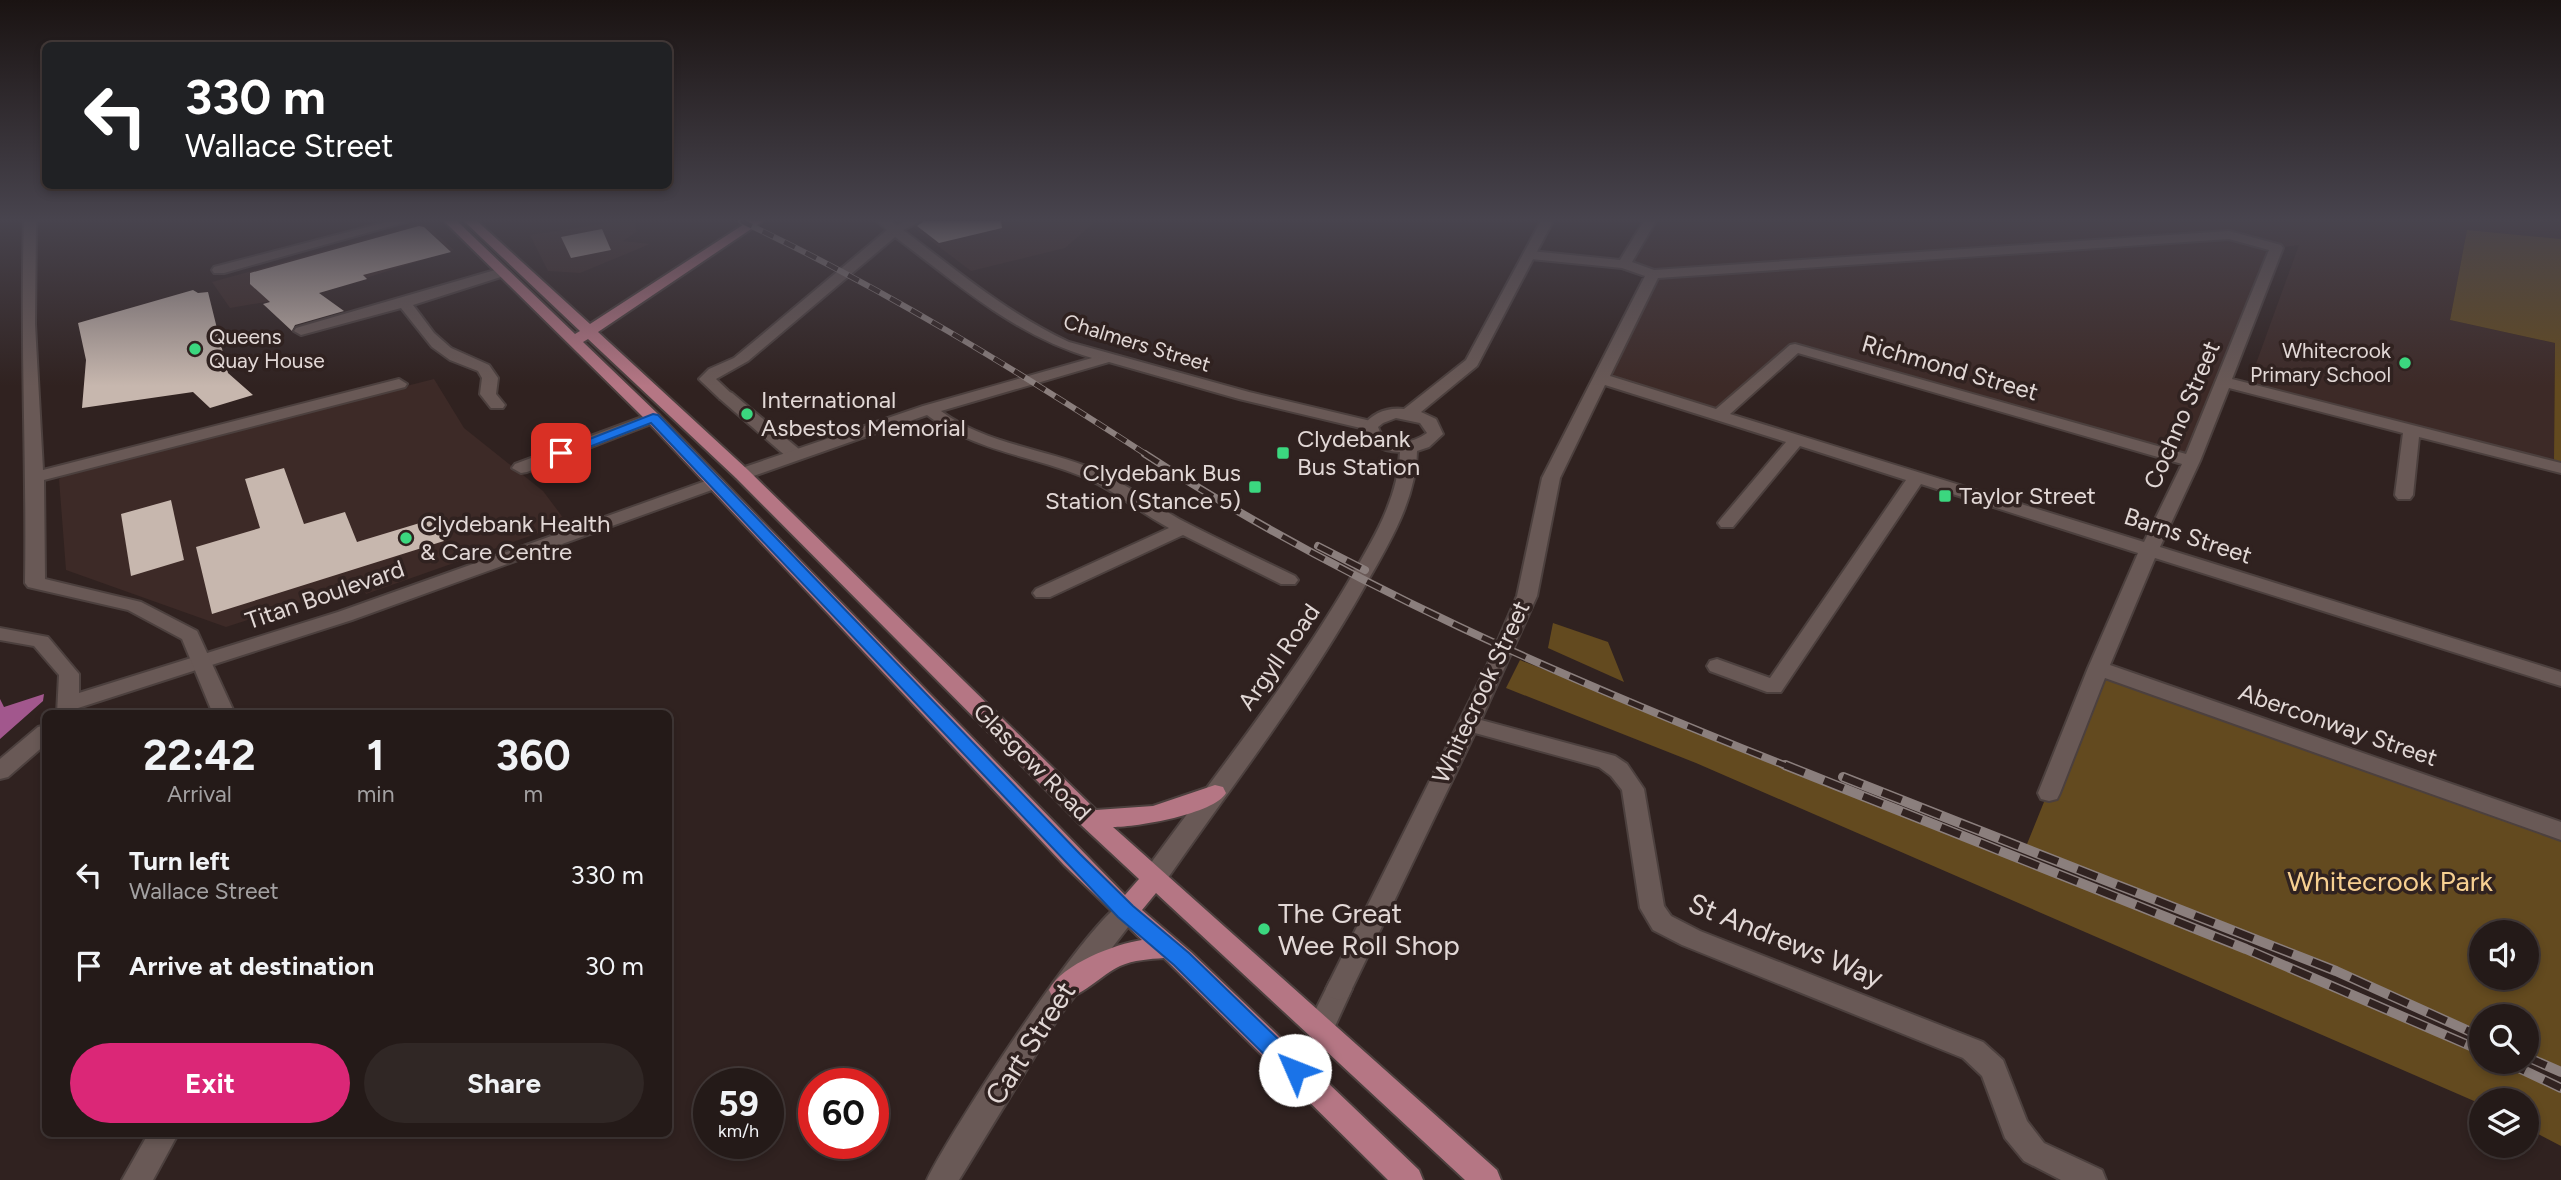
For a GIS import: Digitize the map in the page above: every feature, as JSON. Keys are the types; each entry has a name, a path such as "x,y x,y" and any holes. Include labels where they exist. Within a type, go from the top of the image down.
{"main road":[{"path":"507,276 582,336"},
{"path":"524,276 582,336"},
{"path":"582,336 673,276"},
{"name":"Glasgow Road","path":"582,336 714,483 1126,911 1182,959 1408,1180"},
{"name":"Glasgow Road","path":"582,336 741,474 1088,818 1321,1027 1486,1180"},
{"path":"714,483 741,474"},
{"path":"1088,818 1146,818 1174,811 1215,793"},
{"path":"1126,911 1154,878"},
{"path":"1062,990 1097,964 1111,958 1138,950 1166,948"}],"street":[{"path":"29,276 35,583 134,606 190,635 222,710"},
{"path":"301,331 489,276"},
{"path":"794,454 707,379 710,374 740,360 843,276"},
{"name":"Chalmers Street","path":"954,276 1038,333 1107,358 1258,400 1369,425"},
{"path":"1408,414 1472,363 1519,276"},
{"name":"Whitecrook Street","path":"1321,1027 1469,724 1527,596 1551,478 1652,276"},
{"name":"Cochno Street","path":"2049,793 2098,668 2149,550 2192,461 2265,276"},
{"path":"404,303 433,342 454,358 484,368 490,378 488,394 498,405"},
{"name":"Richmond Street","path":"1717,417 1795,348 2192,461"},
{"path":"741,474 929,409 1107,358"},
{"name":"Barns Street","path":"1599,378 2561,679"},
{"path":"2224,382 2561,468"},
{"path":"35,477 399,384"},
{"path":"929,409 959,431 988,443 1065,463 1094,476 1184,528 1288,580"},
{"path":"1408,414 1429,421 1435,427 1436,434 1431,440 1409,447 1396,447 1374,439 1369,432 1369,425 1384,415 1408,414"},
{"path":"521,468 653,418"},
{"path":"2404,495 2412,430"},
{"path":"1727,523 1796,441"},
{"name":"Argyll Road","path":"1154,878 1340,615 1400,501 1409,467 1409,447"},
{"path":"1717,666 1774,687 1917,477"},
{"name":"Titan Boulevard","path":"67,709 345,616 714,483"},
{"path":"1043,593 1184,528"},
{"path":"0,634 41,641 69,674 67,709"},
{"name":"Aberconway Street","path":"2098,668 2561,831"},
{"name":"St Andrews Way","path":"1469,724 1607,761 1613,765 1633,789 1652,908 1662,923 1972,1050 1993,1069 2015,1129 2034,1152 2091,1180"},
{"path":"0,771 42,735"},
{"name":"Cart Street","path":"942,1180 1062,990 1097,942 1126,911"},
{"path":"137,1180 162,1137"}],"shaded area":[{"path":"233,276 372,276 319,293 230,308 212,282"},
{"path":"1652,276 2265,276 2192,461 1796,348 1717,417 1599,378"},
{"path":"2288,276 2458,276 2450,320 2555,343 2554,460 2249,383"},
{"path":"434,379 464,428 543,491 567,523 366,594 360,583 226,627 66,570 59,479 71,471"},
{"path":"44,694 43,701 0,739 0,699 4,707"}],"green space":[{"path":"2458,276 2561,276 2561,462 2554,460 2555,343 2450,320"},
{"path":"1553,623 1608,642 1624,682 1548,648"},
{"path":"1520,660 2334,983 2469,1045 2469,1074 2531,1074 2561,1088 2561,1146 2539,1134 2539,1088 2469,1088 2469,1099 1696,763 1506,688"},
{"name":"Whitecrook Park","path":"2098,668 2561,831 2561,1072 2539,1062 2539,1004 2469,1004 2469,1032 2336,971 2025,849"}],"building":[{"path":"250,276 364,276 367,279 319,293 344,311 295,325 292,331 263,304 270,302 250,284"},
{"name":"Queens Quay House","path":"193,290 198,293 208,292 228,373 253,395 210,408 193,392 82,408 86,360 78,323"},
{"name":"Clydebank Health & Care Centre","path":"284,468 304,524 345,512 357,542 433,519 444,541 212,614 196,547 260,528 245,479"},
{"path":"171,500 184,560 131,576 121,514"}],"railway":[{"path":"850,276 948,331 1147,455"},
{"path":"1145,454 1300,546 1459,627 1622,699 1789,767"},
{"path":"1318,546 1365,570"},
{"path":"1785,765 2246,949 2469,1045"},
{"path":"1843,777 2336,971 2469,1031"},
{"path":"2539,1062 2561,1072"},
{"path":"2531,1074 2561,1088"}],"place":[{"name":"Queens Quay House","path":"195,349"},
{"name":"Whitecrook Primary School","path":"2405,363"},
{"name":"International Asbestos Memorial","path":"747,414"},
{"name":"Clydebank Bus Station","path":"1283,453"},
{"name":"Clydebank Bus Station (Stance 5)","path":"1255,487"},
{"name":"Taylor Street","path":"1945,496"},
{"name":"Clydebank Health & Care Centre","path":"406,538"},
{"name":"The Great Wee Roll Shop","path":"1264,929"}],"route":[{"path":"561,453 653,418 1073,859 1166,948 1182,959 1295,1070"}]}
